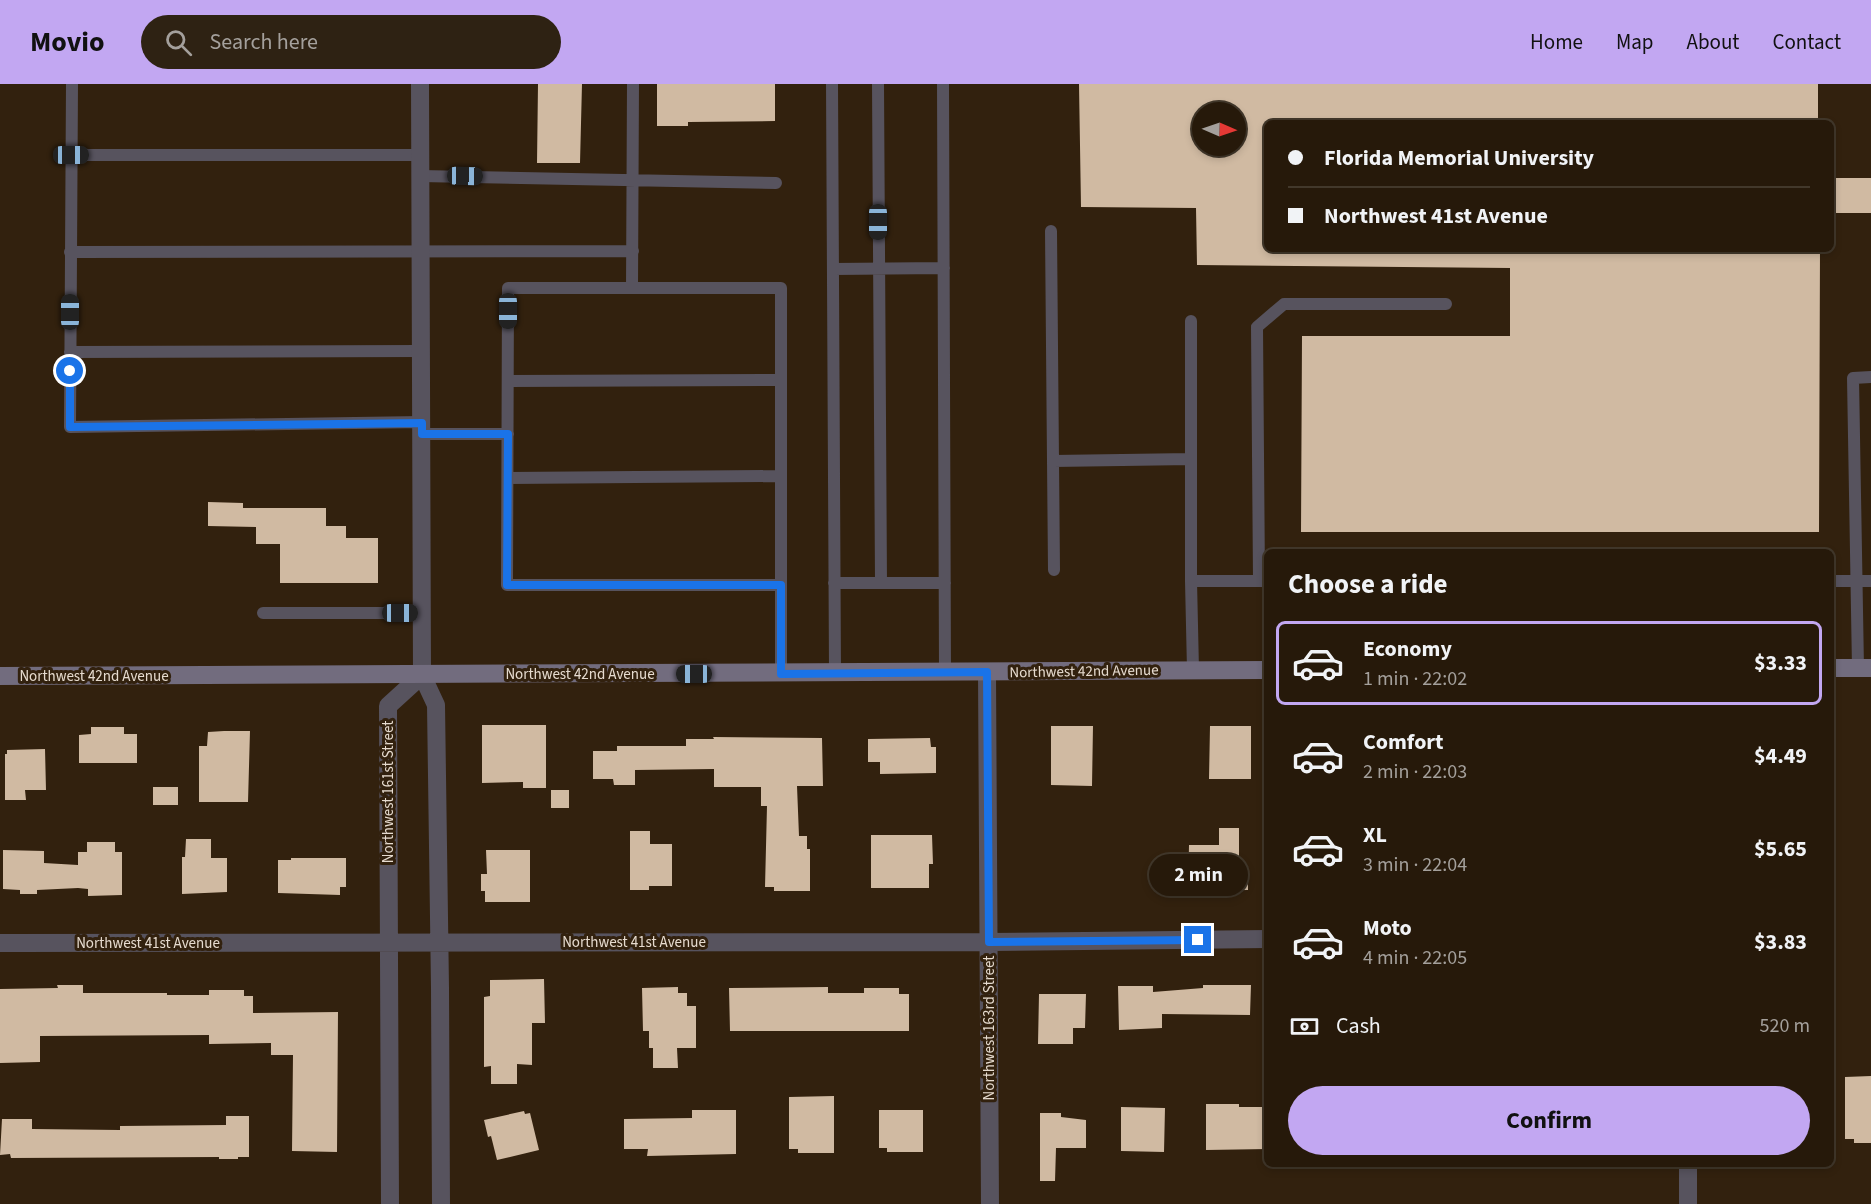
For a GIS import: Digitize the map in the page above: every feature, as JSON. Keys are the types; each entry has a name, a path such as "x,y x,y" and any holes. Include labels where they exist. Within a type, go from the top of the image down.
{"street":[{"path":"420,84 422,675 436,705 441,1204"},
{"path":"1834,668 1864,668"},
{"name":"Northwest 42nd Avenue","path":"0,676 1264,670"},
{"name":"Northwest 163rd Street","path":"987,672 990,1204"},
{"name":"Northwest 161st Street","path":"390,1204 388,706 422,675"},
{"name":"Northwest 41st Avenue","path":"0,943 989,942 1264,939"},
{"path":"1688,1167 1688,1204"}],"lane":[{"path":"72,84 70,427 422,428 508,434"},
{"path":"632,288 633,84"},
{"path":"832,84 835,673"},
{"path":"878,84 881,583"},
{"path":"943,84 945,673"},
{"path":"71,155 420,155"},
{"path":"420,176 776,183"},
{"path":"1051,231 1054,570"},
{"path":"70,252 633,250"},
{"path":"833,269 944,268"},
{"path":"781,585 507,585 508,288 781,288 781,380 781,476 781,585 781,674"},
{"path":"1191,581 1263,581 1257,327 1284,304 1446,304"},
{"path":"1191,321 1192,670"},
{"path":"70,352 421,351"},
{"path":"1864,668 1855,581 1853,378 1871,377"},
{"path":"508,381 781,380"},
{"path":"1053,461 1191,459"},
{"path":"508,478 781,476"},
{"path":"1834,581 1871,581"},
{"path":"834,583 945,582"},
{"path":"263,613 423,613"}],"building":[{"path":"538,84 582,84 580,163 537,163"},
{"path":"657,84 775,84 775,121 688,122 688,126 657,126"},
{"path":"1079,84 1818,84 1818,120 1264,120 1264,252 1820,252 1819,532 1301,532 1302,336 1510,336 1510,268 1197,265 1196,208 1081,207"},
{"path":"1834,178 1871,178 1871,213 1834,213"},
{"path":"208,502 243,503 243,508 326,508 326,526 346,526 346,538 378,538 378,583 280,583 280,544 256,544 256,527 208,526"},
{"path":"482,725 546,725 546,788 523,788 523,782 482,783"},
{"path":"1051,726 1093,726 1092,786 1051,785"},
{"path":"1210,726 1251,726 1251,779 1209,779"},
{"path":"91,727 124,727 124,734 137,734 137,763 79,763 79,735 91,734"},
{"path":"250,731 248,802 199,802 199,746 207,746 208,732"},
{"path":"713,737 822,738 823,786 797,786 799,836 807,836 807,849 810,849 810,891 774,891 774,887 765,887 767,806 761,806 761,787 714,787 714,769 635,770 635,785 614,785 613,779 593,779 593,751 617,751 617,746 686,746 686,739 714,739"},
{"path":"930,738 931,747 936,747 936,773 880,774 880,762 868,762 868,739"},
{"path":"45,749 46,790 25,790 26,800 5,800 5,754 7,750"},
{"path":"153,787 178,787 178,805 153,805"},
{"path":"551,790 569,790 569,808 551,808"},
{"path":"1219,828 1239,828 1239,870 1248,870 1248,890 1188,891 1189,845 1219,845"},
{"path":"630,831 650,831 650,844 672,844 672,886 649,886 649,890 630,890"},
{"path":"871,835 932,835 933,864 929,864 929,888 871,888"},
{"path":"186,839 211,839 211,858 227,858 227,892 182,894 182,857 185,857"},
{"path":"87,842 115,842 115,852 122,852 122,895 88,896 88,889 78,888 37,890 37,894 20,894 20,890 3,889 3,850 44,851 44,863 78,865 78,852 87,852"},
{"path":"486,850 530,850 530,902 485,902 485,891 481,891 481,874 487,874"},
{"path":"291,858 346,858 346,887 340,887 340,895 278,893 278,860 291,860"},
{"path":"544,979 545,1023 532,1023 532,1065 517,1064 517,1084 491,1084 491,1066 484,1067 484,997 490,996 490,980"},
{"path":"57,985 83,985 83,993 209,995 209,990 244,990 244,996 253,996 253,1013 338,1012 337,1152 292,1151 293,1055 271,1055 271,1043 209,1044 209,1035 40,1036 40,1062 0,1063 0,989 58,988"},
{"path":"1203,985 1251,985 1250,1015 1162,1014 1162,1028 1119,1030 1118,986 1153,986 1153,992 1203,988"},
{"path":"678,987 678,993 687,993 687,1006 696,1006 696,1048 677,1048 678,1068 653,1068 653,1048 649,1048 649,1031 643,1031 642,988"},
{"path":"828,987 828,993 864,993 864,988 899,988 899,994 909,994 909,1031 730,1031 729,988"},
{"path":"1039,994 1086,994 1085,1028 1073,1028 1073,1044 1038,1044"},
{"path":"1871,1076 1871,1143 1854,1143 1854,1139 1845,1139 1845,1077"},
{"path":"834,1096 834,1153 798,1153 798,1149 789,1149 789,1097"},
{"path":"1206,1104 1264,1107 1264,1149 1206,1150"},
{"path":"1121,1107 1165,1108 1164,1152 1121,1151"},
{"path":"692,1110 736,1110 736,1154 647,1156 648,1149 624,1149 624,1119 692,1118"},
{"path":"879,1110 923,1110 923,1152 887,1152 887,1148 879,1148"},
{"path":"524,1111 525,1114 530,1113 539,1150 497,1160 484,1120"},
{"path":"1040,1113 1061,1113 1061,1117 1086,1120 1086,1148 1056,1148 1055,1181 1040,1181"},
{"path":"226,1116 249,1116 249,1157 238,1157 238,1159 219,1159 219,1157 11,1158 10,1154 0,1155 2,1119 32,1119 32,1129 120,1130 120,1126 226,1125"}],"route":[{"path":"70,371 70,427 422,423 422,434 508,434 507,585 781,585 781,674 987,672 989,942 1198,940"}]}
